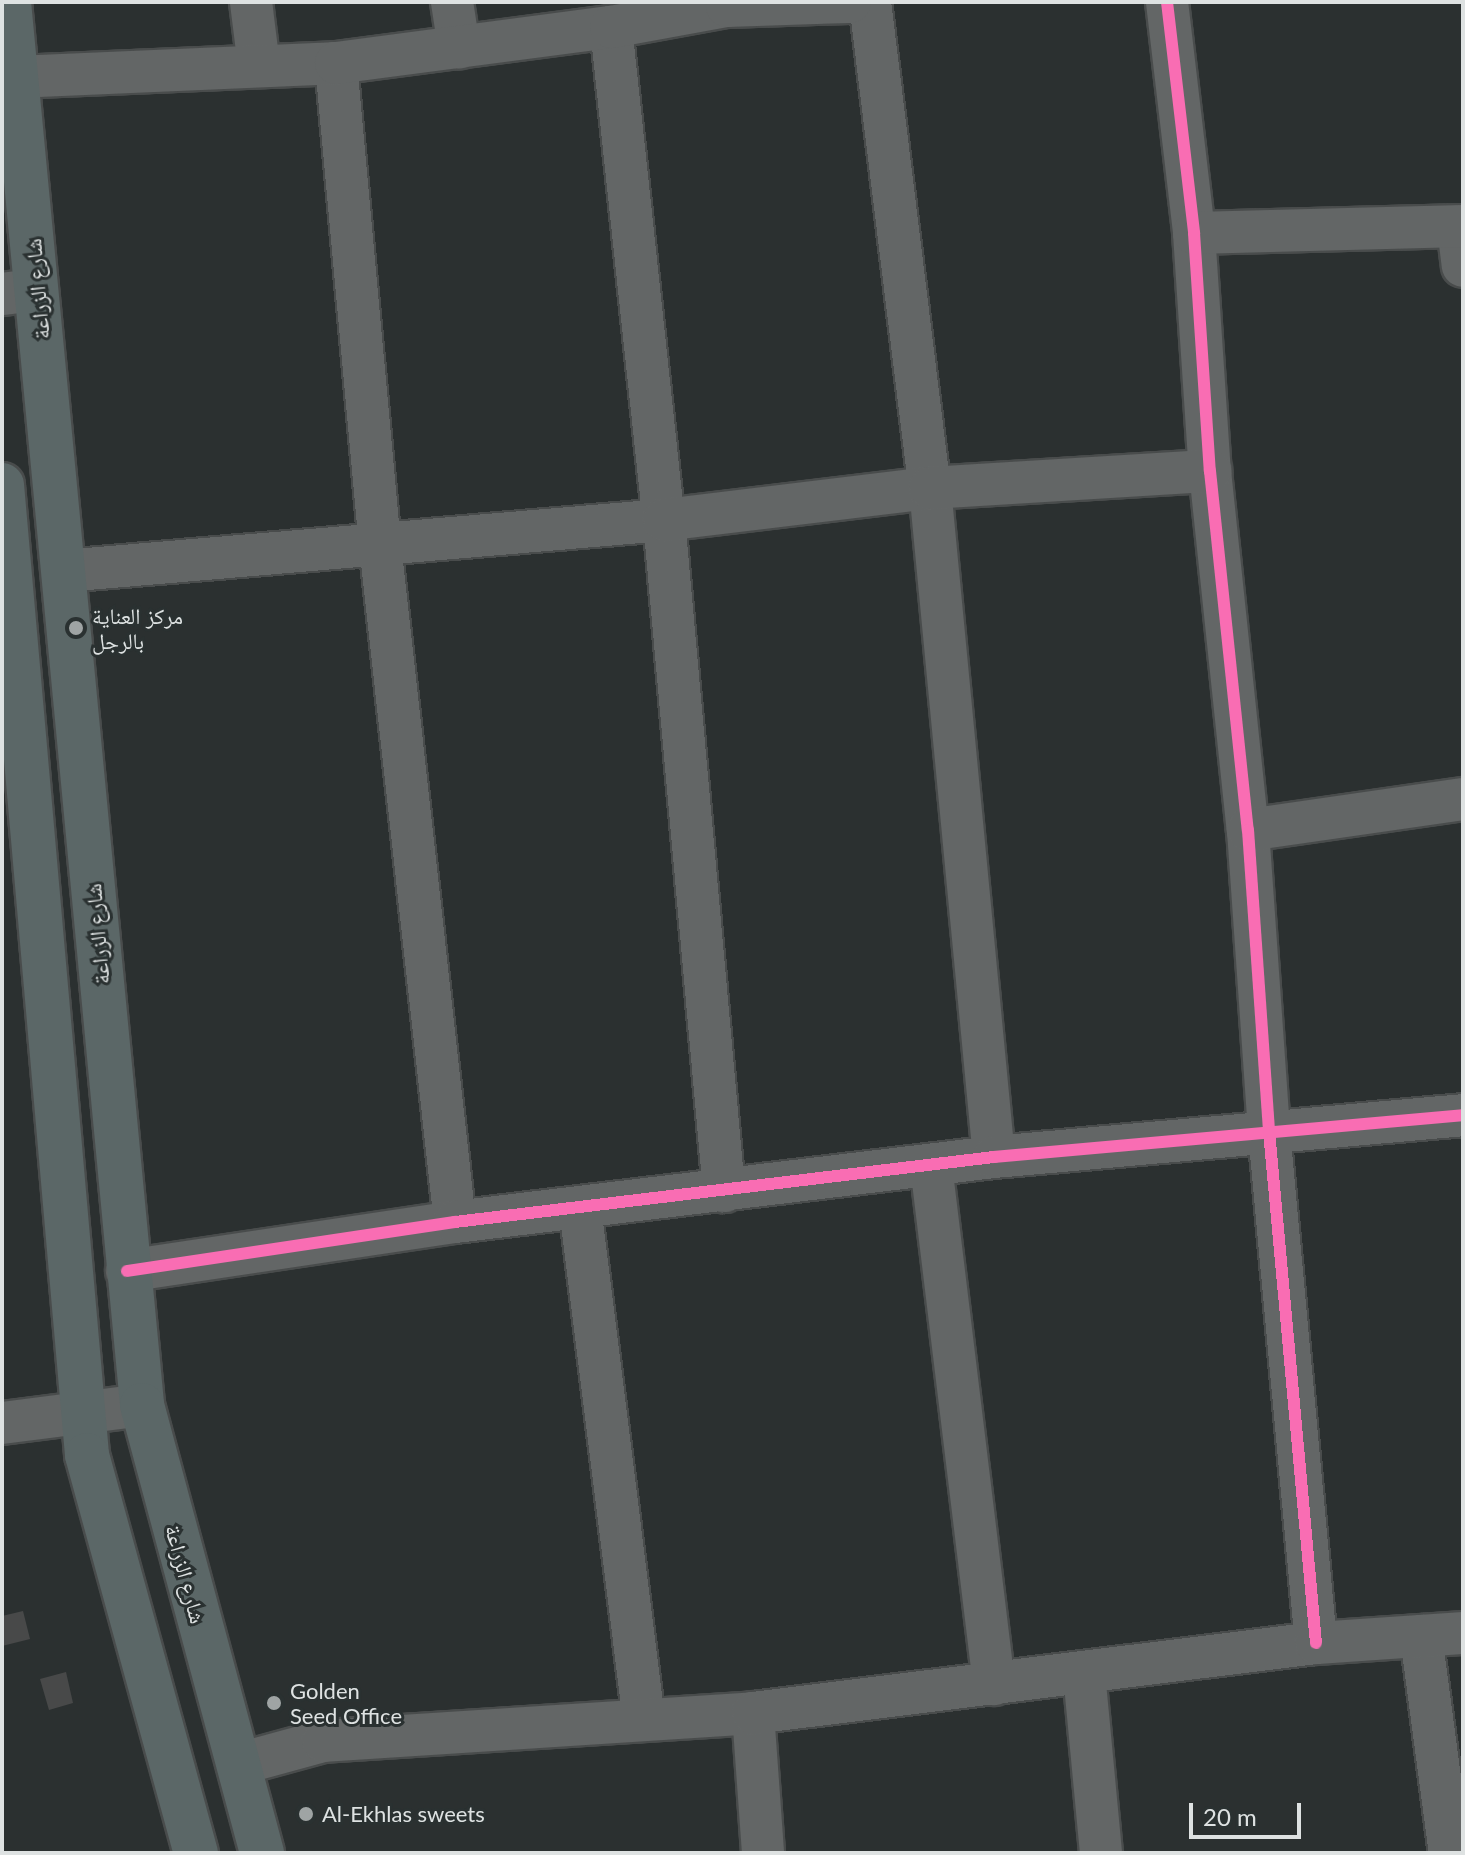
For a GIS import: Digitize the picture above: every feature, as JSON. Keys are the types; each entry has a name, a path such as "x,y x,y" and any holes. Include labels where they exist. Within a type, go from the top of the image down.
{"main road":[{"name":"شارع الزراعة","path":"9,2 17,77 20,292 64,571 127,1271 142,1405 262,1853"},
{"path":"2,485 87,1455 196,1853"}],"street":[{"path":"251,2 259,66"},
{"path":"452,2 459,47"},
{"path":"17,77 336,63 611,27 727,4 850,2"},
{"path":"870,2 930,488 994,1157"},
{"path":"1167,2 1194,233 1210,471 1248,830 1269,1131 1316,1643"},
{"path":"611,27 664,520 724,1191"},
{"path":"336,63 380,544 455,1222"},
{"path":"1194,233 1461,240"},
{"path":"64,571 664,520 930,488 1210,471"},
{"path":"1248,830 1463,799"},
{"path":"127,1271 455,1222 994,1157 1463,1115"},
{"path":"931,1165 994,1684"},
{"path":"580,1207 644,1720"},
{"path":"2,1423 83,1416 142,1405"},
{"path":"239,1764 323,1741 753,1713 1316,1643 1463,1633"},
{"path":"1421,1636 1454,1851"},
{"path":"1084,1673 1101,1853"},
{"path":"753,1713 763,1853"}],"building":[{"path":"23,1611 30,1639 2,1646 2,1616"},
{"path":"66,1672 73,1703 49,1710 40,1679"}],"cycle path":[{"path":"1167,2 1194,233 1210,471 1248,830 1269,1131 1316,1643"},
{"path":"127,1271 455,1222 994,1157 1463,1115"}],"place":[{"name":"مركز العناية بالرجل","path":"76,628"},
{"name":"Golden Seed Office","path":"274,1703"},
{"name":"Al-Ekhlas sweets","path":"306,1814"}]}
